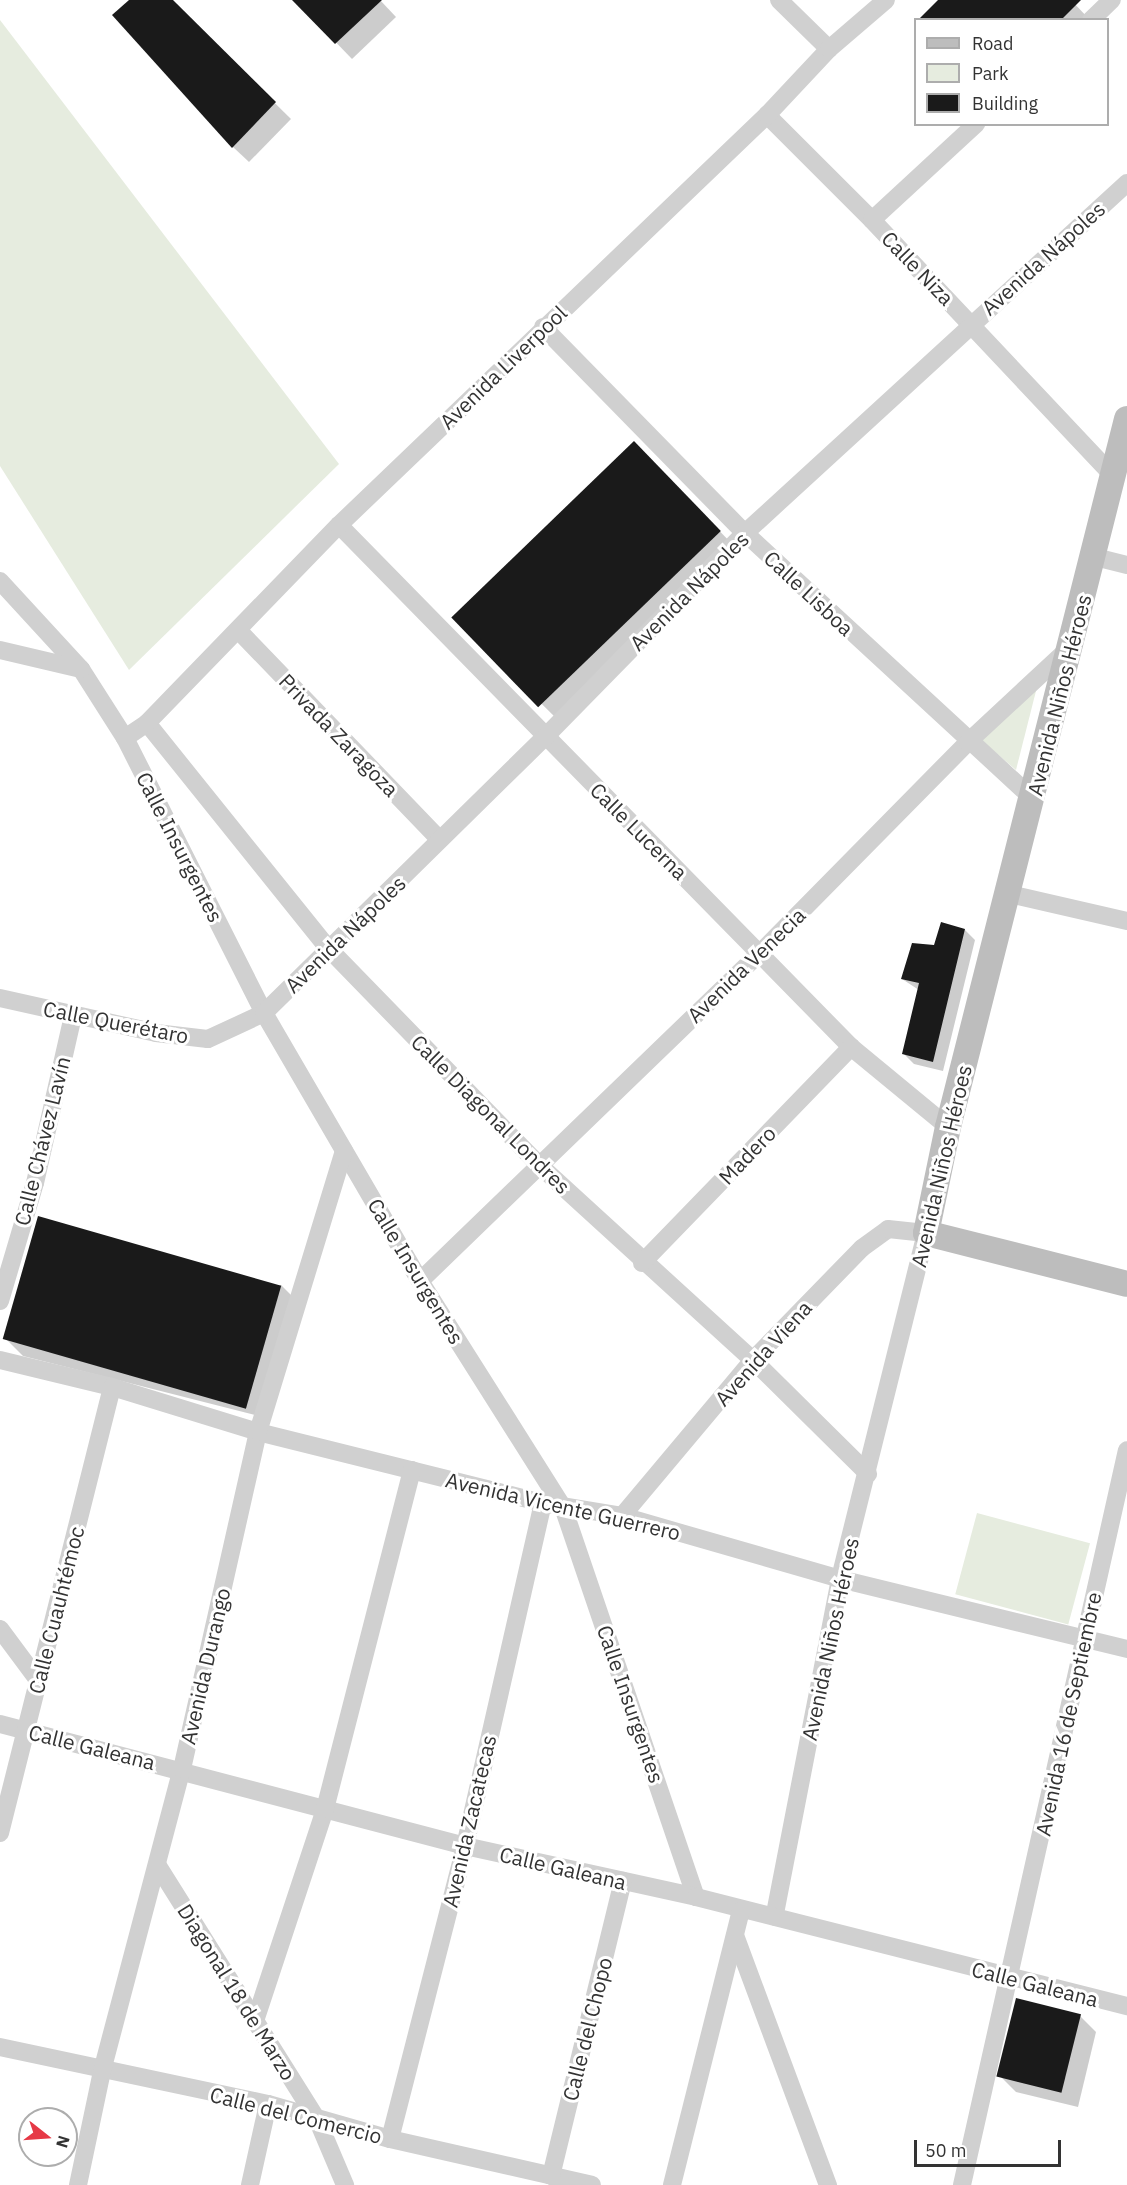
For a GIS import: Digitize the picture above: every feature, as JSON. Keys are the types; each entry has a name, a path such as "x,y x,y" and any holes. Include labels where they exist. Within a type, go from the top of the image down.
{"street":[{"path":"779,0 829,49"},
{"name":"Avenida Liverpool","path":"124,738 147,723 339,525 543,327 767,115 829,49 886,0"},
{"path":"1093,18 1112,0"},
{"name":"Calle Niza","path":"767,115 872,220 1115,478"},
{"path":"872,220 974,126"},
{"name":"Avenida Nápoles","path":"264,1013 546,736 745,533 1127,183"},
{"name":"Calle Lisboa","path":"543,327 745,533 968,742 1032,798"},
{"name":"Avenida Niños Héroes","path":"774,1917 840,1579 868,1474 926,1233 948,1127 1115,478 1127,419"},
{"name":"Calle Lucerna","path":"339,525 851,1047 948,1127"},
{"path":"1095,557 1127,565"},
{"path":"0,581 81,669"},
{"name":"Privada Zaragoza","path":"238,630 440,840"},
{"name":"Avenida Venecia","path":"420,1281 538,1164 760,953 968,742 1070,648"},
{"path":"0,650 81,669"},
{"name":"Calle Insurgentes","path":"81,669 124,738 264,1013 420,1281 563,1507 696,1898"},
{"name":"Calle Diagonal Londres","path":"147,723 329,949 538,1164 642,1263 753,1360 868,1474"},
{"path":"1009,894 1127,921"},
{"name":"Calle Querétaro","path":"0,998 72,1016 208,1039 264,1013"},
{"name":"Calle Chávez Lavín","path":"0,1301 35,1183 72,1016"},
{"name":"Madero","path":"642,1263 851,1047"},
{"name":"Avenida Durango","path":"78,2185 102,2071 182,1769 258,1432 344,1151"},
{"name":"Avenida Viena","path":"622,1516 753,1360 876,1236 888,1229 903,1228 926,1233"},
{"path":"926,1233 1127,1284"},
{"name":"Avenida Vicente Guerrero","path":"0,1360 112,1387 258,1432 543,1503 622,1516 840,1579 1127,1649"},
{"name":"Calle Cuauhtémoc","path":"0,1833 112,1387"},
{"name":"Avenida 16 de Septiembre","path":"962,2185 1127,1450"},
{"path":"255,2020 325,1809 412,1470"},
{"name":"Avenida Zacatecas","path":"390,2139 465,1846 543,1503"},
{"path":"0,1629 38,1680"},
{"name":"Calle Galeana","path":"0,1724 182,1769 465,1846 696,1898 1010,1979 1127,2006"},
{"name":"Diagonal 18 de Marzo","path":"158,1866 317,2119 345,2185"},
{"name":"Calle del Chopo","path":"551,2176 623,1881"},
{"path":"672,2185 741,1911"},
{"path":"736,1938 828,2185"},
{"name":"Calle del Comercio","path":"0,2047 102,2071 268,2104 390,2139 592,2185"},
{"path":"250,2185 268,2104"}],"green space":[{"path":"0,20 339,464 129,670 0,466"},
{"path":"1037,687 1016,770 981,740"},
{"path":"977,1513 1090,1543 1068,1624 955,1594"}],"building":[{"path":"129,0 173,0 276,102 232,148 112,15"},
{"path":"292,0 382,0 335,44"},
{"path":"938,0 1081,0 1063,18 920,18"},
{"path":"634,441 721,531 538,707 451,617"},
{"path":"941,922 965,929 933,1062 902,1054 919,983 901,979 912,943 934,945"},
{"path":"38,1216 281,1286 246,1409 3,1339"},
{"path":"1016,1998 1081,2014 1061,2093 996,2077"}]}
